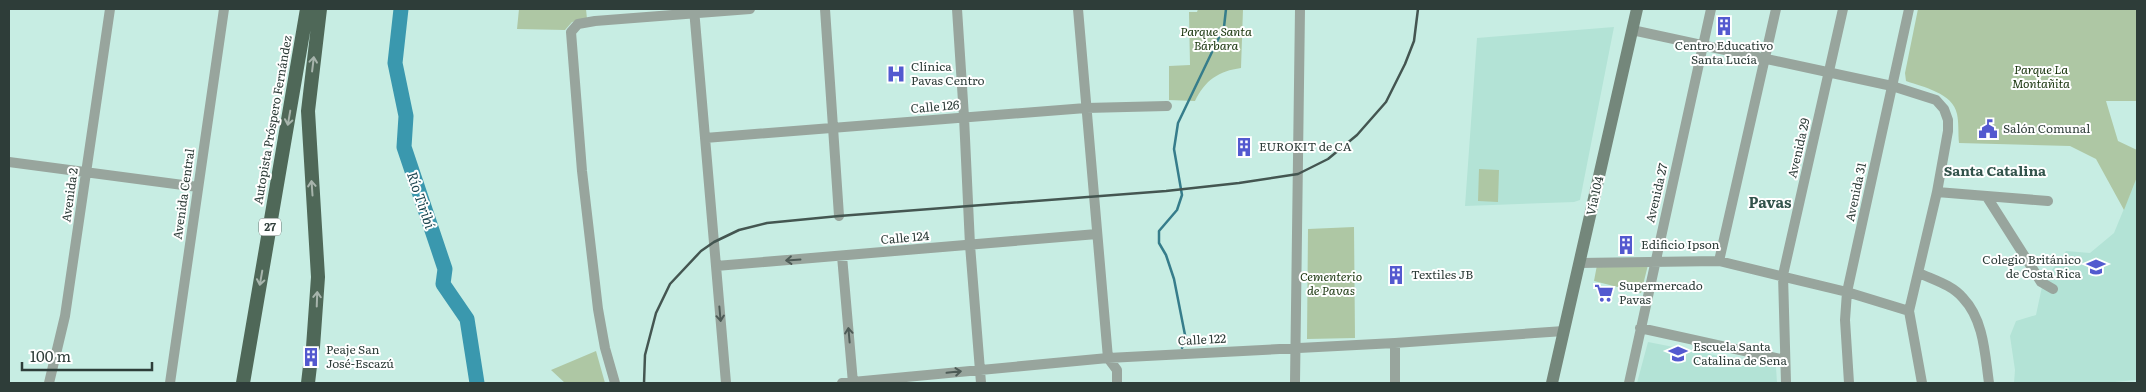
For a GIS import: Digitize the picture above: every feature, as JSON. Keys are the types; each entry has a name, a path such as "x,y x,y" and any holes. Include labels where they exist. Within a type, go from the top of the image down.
{"highway":[{"name":"Autopista Próspero Fernández","path":"243,383 307,9"},
{"path":"313,347 318,277 308,111 320,12"},
{"path":"308,383 310,366"}],"main road":[{"name":"Vía 104","path":"1552,383 1637,9"}],"street":[{"name":"Avenida 2","path":"47,383 53,368 65,316 110,9"},
{"name":"Avenida Central","path":"170,383 224,9"},
{"path":"615,383 605,348 597,300 582,171 571,32 578,24 596,21 694,11 750,9"},
{"path":"825,9 839,216"},
{"path":"957,9 970,245 981,383"},
{"path":"1078,9 1108,358 1117,370 1118,383"},
{"path":"1295,383 1300,9"},
{"name":"Avenida 27","path":"1629,383 1710,9"},
{"path":"1719,261 1776,9"},
{"name":"Avenida 29","path":"1786,383 1783,276 1843,9"},
{"name":"Avenida 31","path":"1849,383 1845,320 1847,292 1909,9"},
{"path":"694,11 726,383"},
{"path":"1632,30 1892,86 1936,100 1944,108 1948,120 1948,131 1937,192 1909,311 1922,383"},
{"name":"Calle 126","path":"705,138 1086,108 1167,106"},
{"path":"9,162 198,187"},
{"path":"1937,192 2048,200"},
{"path":"1987,197 2041,282 2053,289"},
{"name":"Calle 124","path":"716,266 1097,234"},
{"path":"842,256 850,383"},
{"path":"1579,263 1719,261 1847,292 1909,311"},
{"path":"1919,273 1946,285 1963,297 1975,315 1982,335 1989,383"},
{"path":"1640,328 1785,360"},
{"name":"Calle 122","path":"850,383 1108,358 1395,343 1564,331"},
{"path":"1395,343 1395,383"}],"shaded area":[{"path":"1614,27 1580,200 1574,202 1465,206 1477,38"},
{"name":"Colegio Británico de Costa Rica","path":"2137,177 2137,380 2103,383 2014,383 2015,370 2010,336 2016,321 2036,315 2043,282 2066,251 2090,253 2114,233"},
{"name":"Escuela Santa Catalina de Sena","path":"1648,342 1776,367 1777,383 1637,383"}],"green space":[{"path":"519,9 586,9 587,19 572,22 565,30 517,29"},
{"name":"Parque Santa Bárbara","path":"1198,9 1243,9 1241,68 1219,74 1203,87 1195,101 1169,100 1169,66 1190,65 1189,12 1197,12"},
{"name":"Parque La Montañita","path":"1918,9 2137,9 2137,101 2106,101 2118,141 2137,150 2137,177 2124,210 2096,159 2070,146 1959,143 1957,114 1950,101 1936,92 1906,81 1905,73"},
{"path":"1479,169 1499,170 1498,202 1478,201"},
{"name":"Cementerio de Pavas","path":"1354,227 1355,338 1307,339 1308,229"},
{"path":"1597,265 1648,265 1641,293 1594,281"},
{"path":"596,351 605,383 565,383 551,370"}],"waterway":[{"name":"Río Tiribí","path":"401,9 395,63 406,116 404,147 445,269 443,284 467,319 477,383"},
{"path":"1182,348 1186,340 1174,279 1166,255 1159,243 1159,231 1177,210 1182,195 1174,149 1178,123 1224,27 1226,9"}],"tunnel":[{"path":"310,366 313,347"}],"railway":[{"path":"644,383 645,355 656,313 670,284 701,251 714,242 739,230 767,223 1166,191 1298,174 1328,159 1357,135 1386,102 1414,41 1418,9"}],"place":[{"name":"Centro Educativo Santa Lucía","path":"1724,26"},
{"name":"Clínica Pavas Centro","path":"896,74"},
{"name":"Salón Comunal","path":"1988,129"},
{"name":"EUROKIT de CA","path":"1244,147"},
{"name":"Edificio Ipson","path":"1626,245"},
{"name":"Colegio Británico de Costa Rica","path":"2096,267"},
{"name":"Textiles JB","path":"1396,275"},
{"name":"Supermercado Pavas","path":"1604,293"},
{"name":"Escuela Santa Catalina de Sena","path":"1678,354"},
{"name":"Peaje San José-Escazú","path":"311,357"}],"district":[{"name":"Santa Catalina","path":"1995,171"},
{"name":"Pavas","path":"1770,203"}]}
